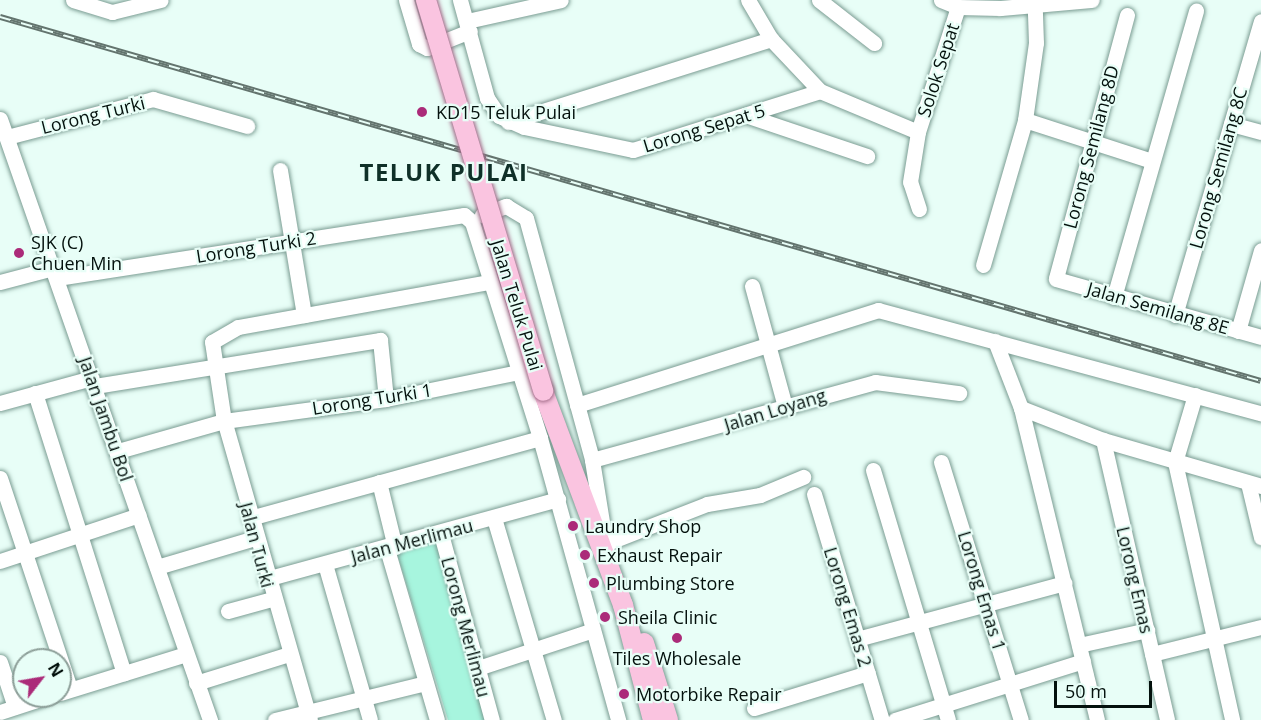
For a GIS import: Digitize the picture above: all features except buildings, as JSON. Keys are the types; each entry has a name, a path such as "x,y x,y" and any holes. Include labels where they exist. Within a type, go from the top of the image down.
{"main road":[{"name":"Jalan Teluk Pulai","path":"426,0 543,391 623,605 649,714"},
{"name":"Jalan Teluk Pulai","path":"623,605 636,617 668,720"}],"street":[{"path":"82,2 112,12 156,0"},
{"path":"406,0 418,44 428,48 468,26 561,0"},
{"path":"460,0 488,98 508,122 771,39"},
{"path":"748,0 771,39 820,91 918,132"},
{"path":"819,0 874,43"},
{"path":"941,0 958,7 999,4 1035,5 1092,0"},
{"path":"983,265 1024,120 1036,43 1035,5"},
{"name":"Solok Sepat","path":"919,208 910,182 918,132 958,7"},
{"path":"1114,297 1196,11"},
{"name":"Lorong Semilang 8D","path":"1056,279 1090,143 1127,15"},
{"name":"Lorong Semilang 8C","path":"1175,315 1261,21"},
{"name":"Lorong Sepat 5","path":"508,122 633,150 820,91"},
{"name":"Lorong Turki","path":"7,137 153,99 248,126"},
{"path":"745,115 867,156"},
{"name":"Jalan Jambu Bol","path":"0,119 118,451 210,720"},
{"path":"1024,120 1152,161"},
{"path":"1231,124 1261,132"},
{"path":"280,170 304,315"},
{"path":"608,566 607,543 592,460 526,218 506,206 472,222 558,499 618,720"},
{"name":"Lorong Turki 2","path":"0,282 454,216 472,222"},
{"path":"1238,331 1261,250"},
{"name":"Jalan Semilang 8E","path":"1056,279 1175,315 1261,337"},
{"name":"Jalan Turki","path":"309,716 266,579 224,421 213,367 212,342 225,330 489,282"},
{"path":"752,286 785,407"},
{"path":"577,405 766,342 878,310 1261,413"},
{"path":"0,403 35,393 93,382 213,367 380,340 386,399"},
{"path":"995,341 1021,408 1097,720"},
{"name":"Lorong Turki 1","path":"118,451 224,421 386,399 519,372"},
{"name":"Jalan Loyang","path":"592,460 875,382 959,393"},
{"path":"35,393 124,673"},
{"path":"1196,395 1175,462 1212,639 1232,720"},
{"path":"1021,408 1103,440 1254,484 1261,537"},
{"path":"250,518 540,438"},
{"name":"Lorong Emas","path":"1103,440 1167,720"},
{"name":"Lorong Emas 1","path":"941,462 987,602 1022,720"},
{"path":"873,470 946,713"},
{"path":"607,543 707,504 760,495 803,477"},
{"path":"0,478 53,648"},
{"path":"379,482 391,548 437,720"},
{"name":"Lorong Emas 2","path":"814,494 882,720"},
{"name":"Jalan Merlimau","path":"266,579 391,548 558,499"},
{"path":"0,561 139,515"},
{"path":"495,518 554,720"},
{"name":"Lorong Merlimau","path":"441,534 492,720"},
{"path":"157,567 255,538"},
{"path":"325,564 370,720"},
{"path":"857,639 987,602 1065,583"},
{"path":"228,611 272,599"},
{"path":"1152,654 1261,627"},
{"path":"478,668 593,630"},
{"path":"1079,645 1147,630"},
{"path":"72,689 186,654"},
{"path":"196,683 289,654"},
{"path":"0,662 7,709"},
{"path":"895,720 946,713 1011,685 1083,662"},
{"path":"754,708 868,673"},
{"path":"274,720 309,716 426,683"}],"green space":[{"path":"436,532 490,720 448,720 395,547"}],"railway":[{"path":"0,17 1261,381"}],"place":[{"name":"KD15 Teluk Pulai","path":"422,112"},
{"name":"SJK (C) Chuen Min","path":"19,253"},
{"name":"Laundry Shop","path":"573,526"},
{"name":"Exhaust Repair","path":"585,555"},
{"name":"Plumbing Store","path":"594,583"},
{"name":"Sheila Clinic","path":"605,617"},
{"name":"Tiles Wholesale","path":"677,638"},
{"name":"Motorbike Repair","path":"624,694"}],"district":[{"name":"TELUK PULAI","path":"444,172"}]}
